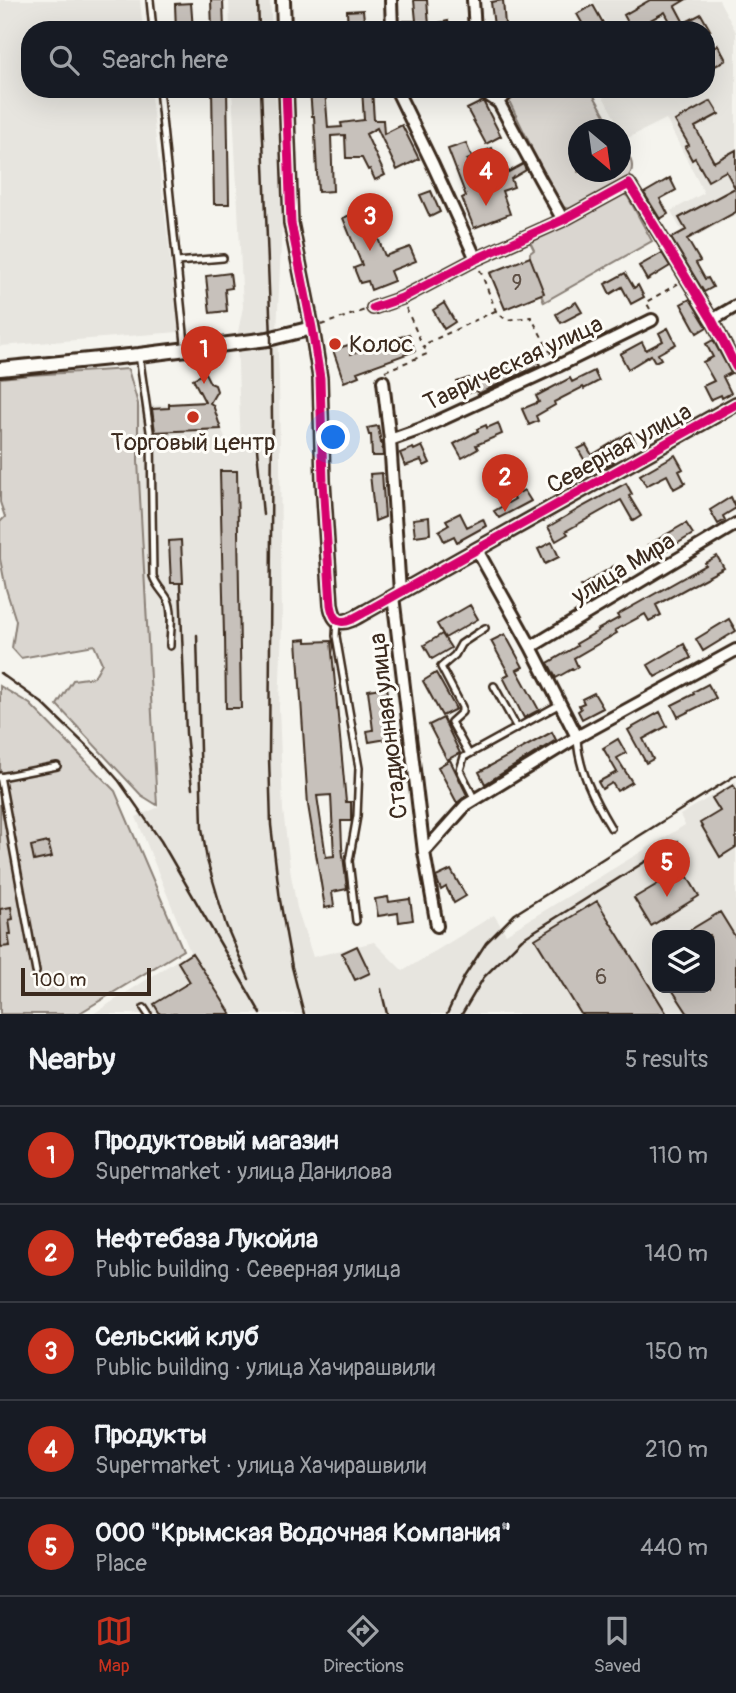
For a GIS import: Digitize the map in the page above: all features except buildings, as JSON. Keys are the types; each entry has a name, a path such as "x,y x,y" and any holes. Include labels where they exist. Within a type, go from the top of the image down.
{"street":[{"path":"283,0 284,21"},
{"path":"391,0 392,21"},
{"path":"473,0 474,21"},
{"path":"286,98 291,223 320,378 331,606 333,616 337,620"},
{"path":"400,98 476,259"},
{"path":"492,98 499,103 563,220"},
{"path":"373,308 401,298 476,259 563,220 629,184 712,320 736,367"},
{"path":"712,320 736,306"},
{"name":"Таврическая улица","path":"390,440 421,429 652,320"},
{"path":"0,369 271,338 312,328"},
{"name":"Стадионная улица","path":"383,381 390,440 397,594 424,852 437,926"},
{"name":"Северная улица","path":"337,620 347,621 397,594 736,404"},
{"name":"улица Мира","path":"531,647 736,524"},
{"path":"477,550 577,737"},
{"name":"Стадионная улица","path":"424,852 466,805 577,737 736,650"}],"lane":[{"path":"150,0 152,21"},
{"path":"160,98 187,348"},
{"path":"499,103 506,98"},
{"path":"177,262 223,258"},
{"path":"139,355 150,438 153,576 170,604 170,646"},
{"path":"337,620 335,636 359,768 357,816 349,861 356,920"},
{"path":"469,754 451,722 462,712 461,706 440,667 455,654 461,644 485,628"},
{"path":"495,687 517,728"},
{"path":"475,800 460,770 464,757 560,704"},
{"path":"577,737 577,750 594,800 611,828"},
{"path":"36,972 0,776 57,766"},
{"path":"144,1008 148,1014"}],"path":[{"path":"476,259 496,311 506,320 531,317 558,366"},
{"path":"652,320 653,316 646,302 686,279"},
{"path":"383,381 384,371 426,354 401,298"},
{"path":"312,328 373,308"},
{"path":"423,345 496,311"}],"shaded area":[{"path":"0,0 140,0 142,21 21,21 21,98 151,98 179,332 0,346"},
{"path":"229,0 270,0 271,21 230,21"},
{"path":"592,0 719,0 736,32 736,215 687,241 671,211 704,193 666,119 631,136 631,119 615,119 604,98 715,98 715,21 605,21"},
{"path":"232,98 276,98 283,202 277,332 282,626 279,707 283,810 297,908 313,957 374,942 403,971 494,915 506,934 685,825 680,815 736,781 736,1014 93,1014 190,952 136,817 159,807 133,407 209,402 213,405 228,446 241,450 237,337 243,307"},
{"path":"510,98 595,98 607,119 568,119 568,182 619,182 570,209 562,207 529,152 531,146 509,101"},
{"path":"621,192 628,197 652,241 544,302 530,265 530,253 534,250 530,242"},
{"path":"128,369 138,404 138,461 157,805 141,795 57,705 73,680 94,677 102,663 94,645 21,658 12,648 16,621 0,559 0,522 5,517 0,502 0,378"},
{"path":"0,686 30,704 115,791 183,950 78,1014 0,1014"}],"railway":[{"path":"258,0 259,21"},
{"path":"261,98 271,338 271,825 280,900 304,1014"},
{"path":"256,438 263,515"},
{"path":"180,585 186,733 192,789"},
{"path":"197,635 202,828 207,860 226,925 249,979"},
{"path":"0,673 42,703 119,781 161,841 261,1014"},
{"path":"447,1014 464,977 486,943 515,914 736,775"},
{"path":"462,1014 484,977 522,939 678,841"},
{"path":"381,989 387,1014"}],"cycle path":[{"path":"286,98 291,223 320,378 331,605 336,619 344,622 355,618 736,404"},
{"path":"373,308 402,298 476,259 563,220 629,184 712,320 736,367"}],"place":[{"name":"Продукты","path":"486,206"},
{"name":"Сельский клуб","path":"370,251"},
{"name":"Колос","path":"335,344"},
{"name":"Продуктовый магазин","path":"204,384"},
{"name":"Торговый центр","path":"193,417"},
{"name":"Нефтебаза Лукойла","path":"505,512"},
{"name":"ООО \"Крымская Водочная Компания\"","path":"667,897"}]}
